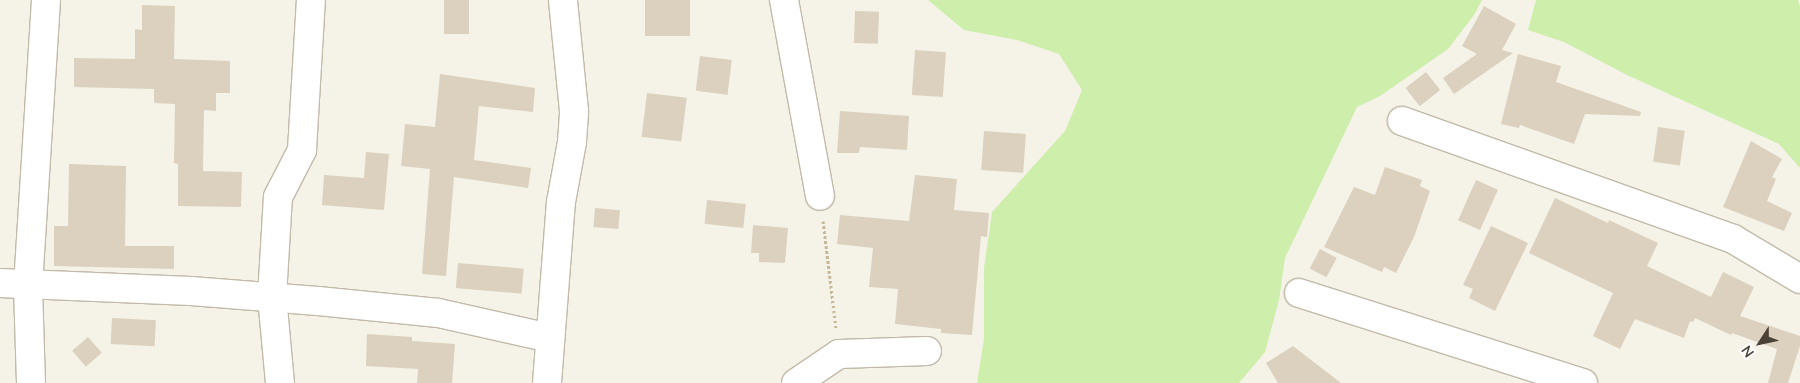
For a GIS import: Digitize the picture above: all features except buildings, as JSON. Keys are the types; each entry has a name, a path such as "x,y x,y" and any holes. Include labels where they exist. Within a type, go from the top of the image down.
{"street":[{"path":"31,383 28,286 46,0"},
{"path":"280,383 272,297 278,197 302,150 310,0"},
{"path":"547,383 561,202 572,142 574,111 563,0"},
{"path":"784,0 820,196"},
{"path":"1402,121 1733,239 1800,279"},
{"path":"0,283 28,286 191,291 438,313 550,338"},
{"path":"1299,293 1583,383"},
{"path":"796,383 839,354 927,351"}],"path":[{"path":"820,196 839,354"}],"green space":[{"path":"928,0 1482,0 1474,15 1448,49 1380,96 1357,107 1285,258 1279,300 1265,352 1239,383 977,383 984,339 984,268 992,212 1065,131 1082,90 1059,54 1017,40 964,30"},
{"path":"1536,0 1798,0 1800,6 1800,168 1779,144 1627,75 1564,42 1528,30"}]}
